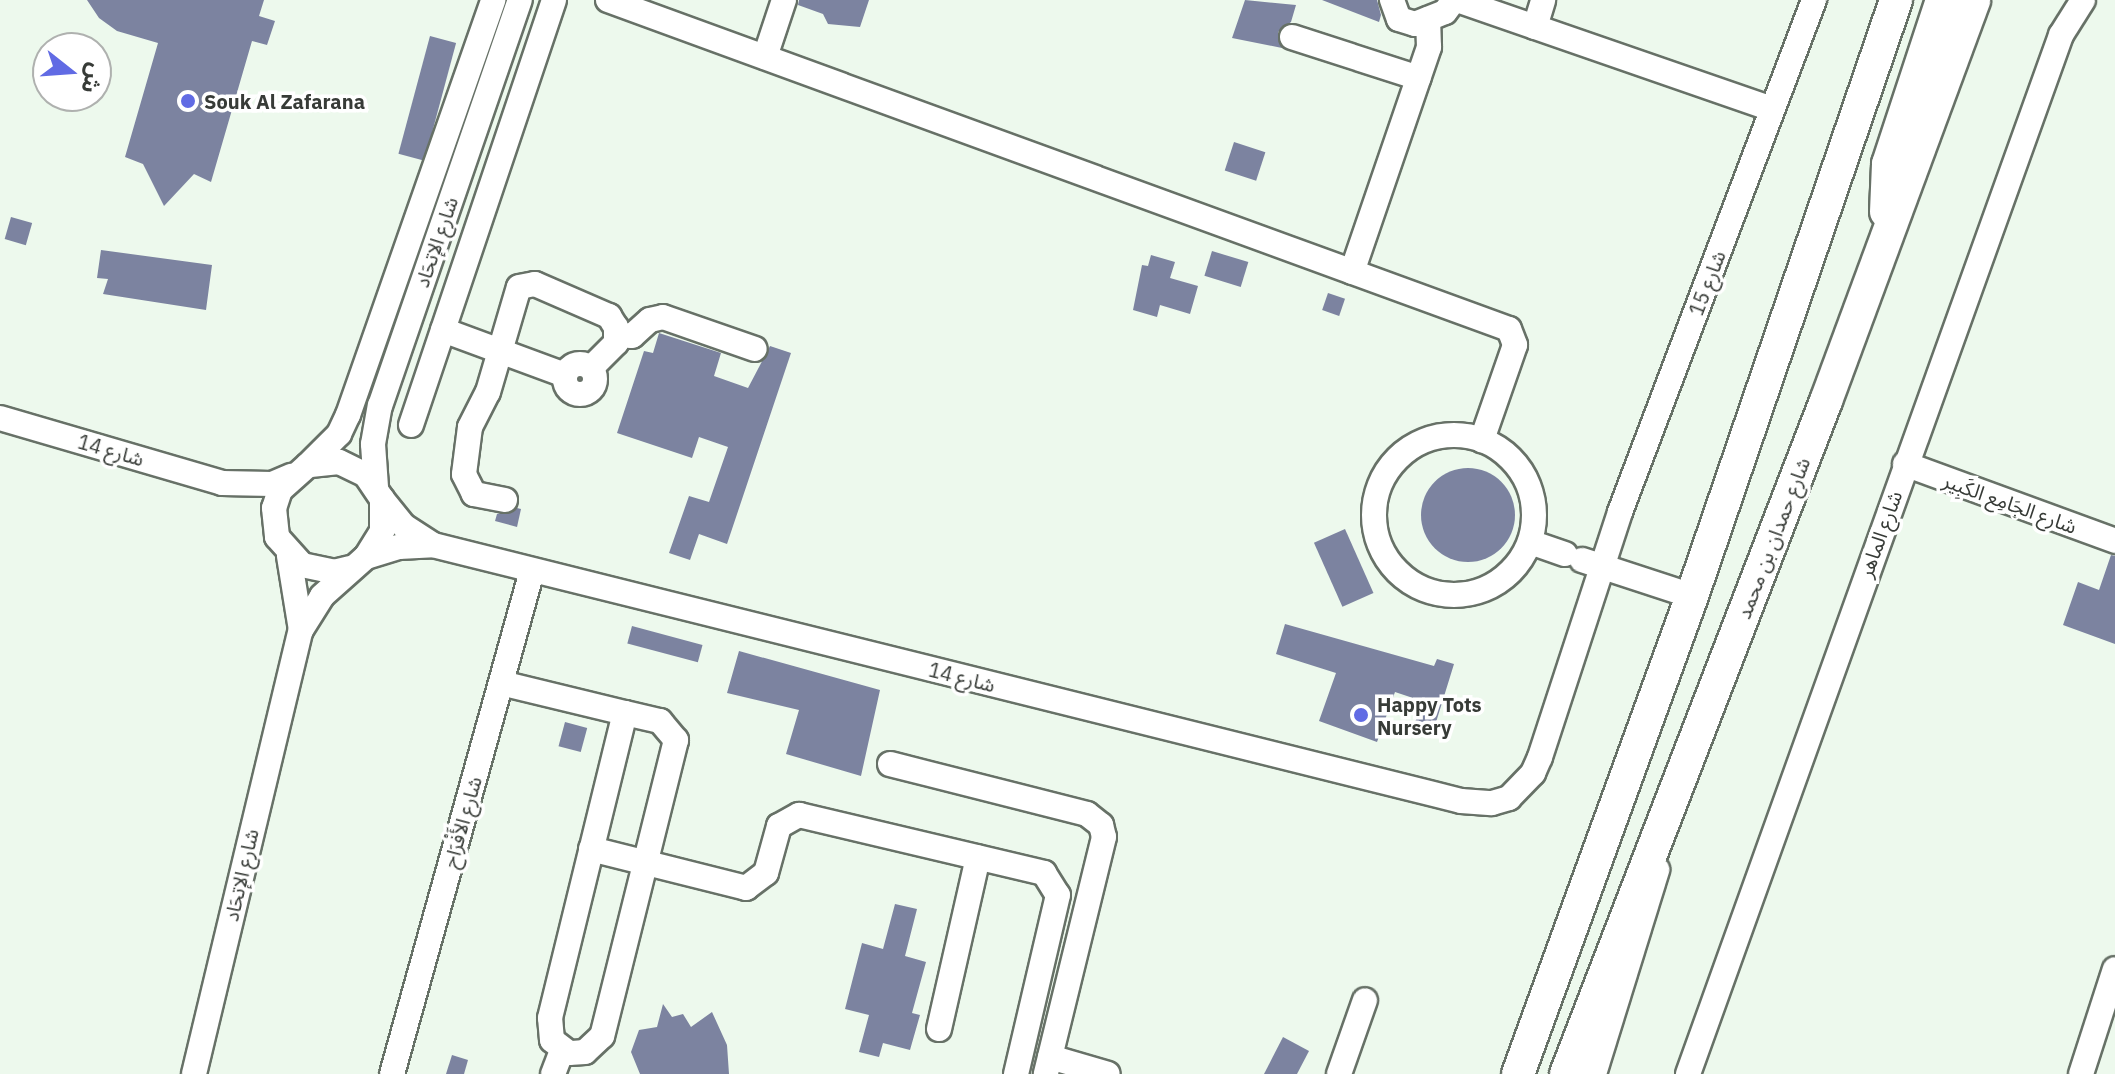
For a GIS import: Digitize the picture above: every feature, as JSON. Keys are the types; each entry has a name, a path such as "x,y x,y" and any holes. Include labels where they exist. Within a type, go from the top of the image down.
{"main road":[{"path":"1518,1074 1692,596 1896,0"},
{"name":"شارع حمدان بن محمد","path":"1566,1074 1889,231 1966,1"}],"street":[{"name":"شارع الإتحَاد","path":"300,470 339,434 348,415 493,0"},
{"name":"شارع الإتحَاد","path":"379,493 373,444 380,406 520,0"},
{"path":"411,425 554,0"},
{"path":"608,0 1512,332 1515,345 1482,440"},
{"path":"765,57 784,0"},
{"path":"1392,0 1404,22 1428,19 1456,0 1772,109"},
{"path":"1535,27 1543,0"},
{"name":"شارع 15","path":"1492,803 1515,793 1533,773 1583,560 1772,109 1814,0"},
{"name":"شارع الماهر","path":"1688,1074 2061,35 2083,0"},
{"path":"1352,272 1419,78 1430,39 1428,19"},
{"path":"1292,37 1419,78"},
{"path":"505,500 474,494 464,474 470,427 488,392 514,294 527,283 602,311 617,335"},
{"path":"617,335 632,336 650,320 663,317 755,349"},
{"path":"443,330 565,375 568,388 587,392 595,381 591,368 612,350 617,335"},
{"name":"شارع 14","path":"0,418 222,483 272,484 300,470"},
{"path":"1436,437 1482,440 1508,456 1526,481 1534,511 1530,542 1502,580 1458,596 1413,584 1381,550 1375,503 1395,461 1436,437"},
{"path":"339,462 366,475 379,493 382,531 358,563 318,571 289,556 274,526 274,508 300,470 339,462"},
{"name":"شارع الجَامِع الكَبِير","path":"1905,464 2115,541"},
{"name":"شارع 14","path":"222,483 263,511 274,526"},
{"name":"شارع 14","path":"379,493 404,526 433,545"},
{"path":"1530,542 1692,596"},
{"name":"شارع 14","path":"358,563 399,547 433,545 1461,801 1492,803"},
{"name":"شارع الإتحَاد","path":"289,556 301,630"},
{"name":"شارع الإتحَاد","path":"194,1074 301,630 322,596 358,563"},
{"name":"شارع الأَفْرَاح","path":"392,1074 532,571"},
{"path":"501,683 660,721 676,740 648,863 602,1036 585,1052 562,1050"},
{"path":"553,1074 562,1050 549,1026 625,713"},
{"path":"890,764 1087,814 1101,825 1104,837 1048,1066 1108,1074"},
{"path":"1603,1067 1639,941 1672,797"},
{"path":"591,849 752,886 766,873 779,826 799,815 1044,873 1057,889 1016,1074"},
{"path":"939,1029 978,857"},
{"path":"2081,1074 2115,969"},
{"path":"1339,1074 1365,1000"}],"building":[{"name":"Souk Al Zafarana","path":"87,0 264,0 259,16 275,21 267,45 252,41 211,182 194,174 164,206 143,164 125,157 158,43 117,31 99,18"},
{"path":"799,0 869,0 860,27 828,24 823,14 798,5"},
{"path":"1245,0 1296,5 1291,22 1278,32 1282,48 1232,38"},
{"path":"1322,0 1377,0 1381,15 1379,22"},
{"path":"430,36 456,43 425,161 398,154"},
{"path":"1234,142 1265,152 1256,181 1225,171"},
{"path":"11,217 32,223 26,245 5,239"},
{"path":"101,250 212,265 206,310 103,294 108,279 97,278"},
{"path":"1212,251 1248,262 1241,287 1204,276"},
{"path":"1151,255 1175,262 1170,278 1198,286 1190,314 1160,305 1157,317 1133,310 1142,265 1148,266"},
{"path":"1328,293 1345,299 1339,316 1322,310"},
{"path":"659,333 721,353 714,376 748,388 770,346 791,353 727,544 699,534 690,560 669,553 689,496 709,502 728,447 699,437 692,458 617,433 644,351 653,353"},
{"path":"1468,468 1486,472 1501,482 1511,497 1515,515 1511,533 1501,548 1486,558 1468,562 1450,558 1435,548 1425,533 1421,515 1425,497 1435,482 1450,472"},
{"path":"521,509 517,527 495,521 497,514"},
{"path":"1345,529 1373,593 1342,607 1314,543"},
{"path":"2111,555 2115,556 2115,644 2063,625 2078,582 2099,590"},
{"path":"1285,624 1434,666 1437,659 1454,664 1433,732 1414,726 1422,701 1395,692 1377,742 1319,721 1336,673 1276,654"},
{"path":"632,626 703,645 698,662 627,643"},
{"path":"739,651 880,690 861,776 786,754 799,710 727,693"},
{"path":"565,722 587,728 581,752 559,746"},
{"path":"895,904 917,909 905,956 926,962 912,1013 920,1015 910,1050 883,1043 879,1057 859,1052 869,1015 845,1009 862,943 883,949"},
{"path":"663,1004 672,1017 683,1014 691,1027 712,1012 727,1045 729,1074 640,1074 631,1052 639,1030 657,1027"},
{"path":"1283,1037 1309,1051 1297,1074 1264,1074"},
{"path":"452,1055 468,1060 464,1074 446,1074"}],"place":[{"name":"Souk Al Zafarana","path":"188,101"},
{"name":"Happy Tots Nursery","path":"1361,715"}]}
